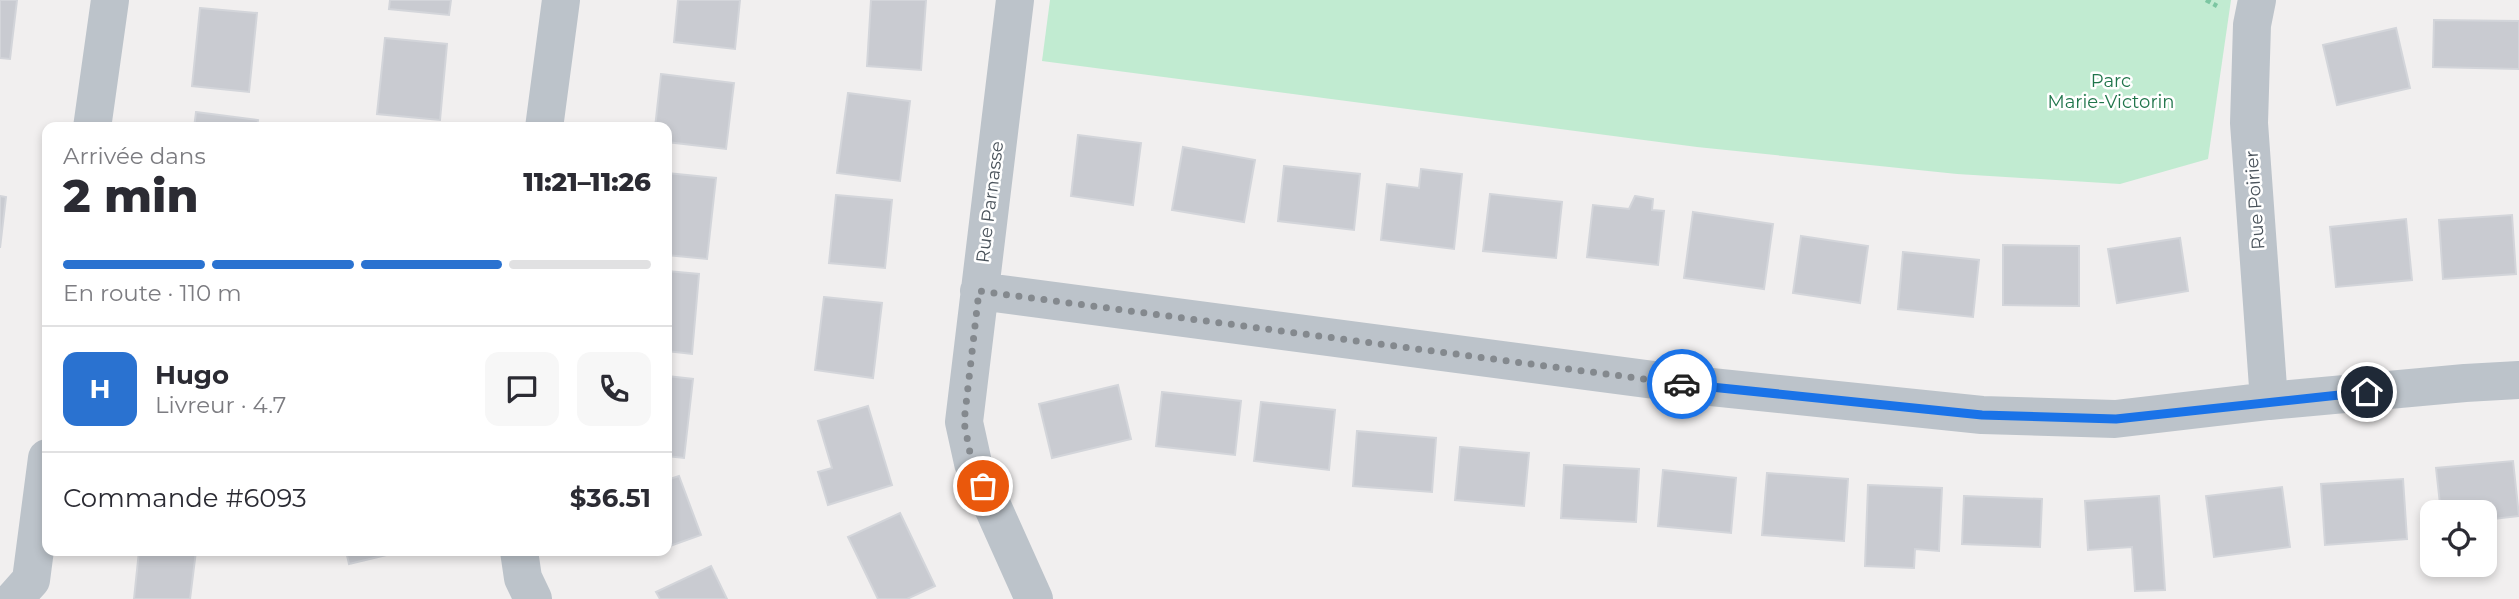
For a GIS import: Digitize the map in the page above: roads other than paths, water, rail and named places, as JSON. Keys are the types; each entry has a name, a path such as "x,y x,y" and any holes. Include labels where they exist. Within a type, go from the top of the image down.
{"street":[{"path":"93,122 110,0"},
{"path":"545,122 561,0"},
{"name":"Rue Parnasse","path":"1015,0 964,422 972,463 1034,599"},
{"name":"Rue Poirier","path":"2257,0 2252,24 2249,122 2269,401"},
{"path":"979,291 1692,385 1982,415 2116,419 2269,401 2519,380"},
{"path":"14,599 30,580 42,493"},
{"path":"520,556 523,578 533,599"}],"park label":[{"name":"Parc Marie-Victorin","path":"2111,91"}]}
